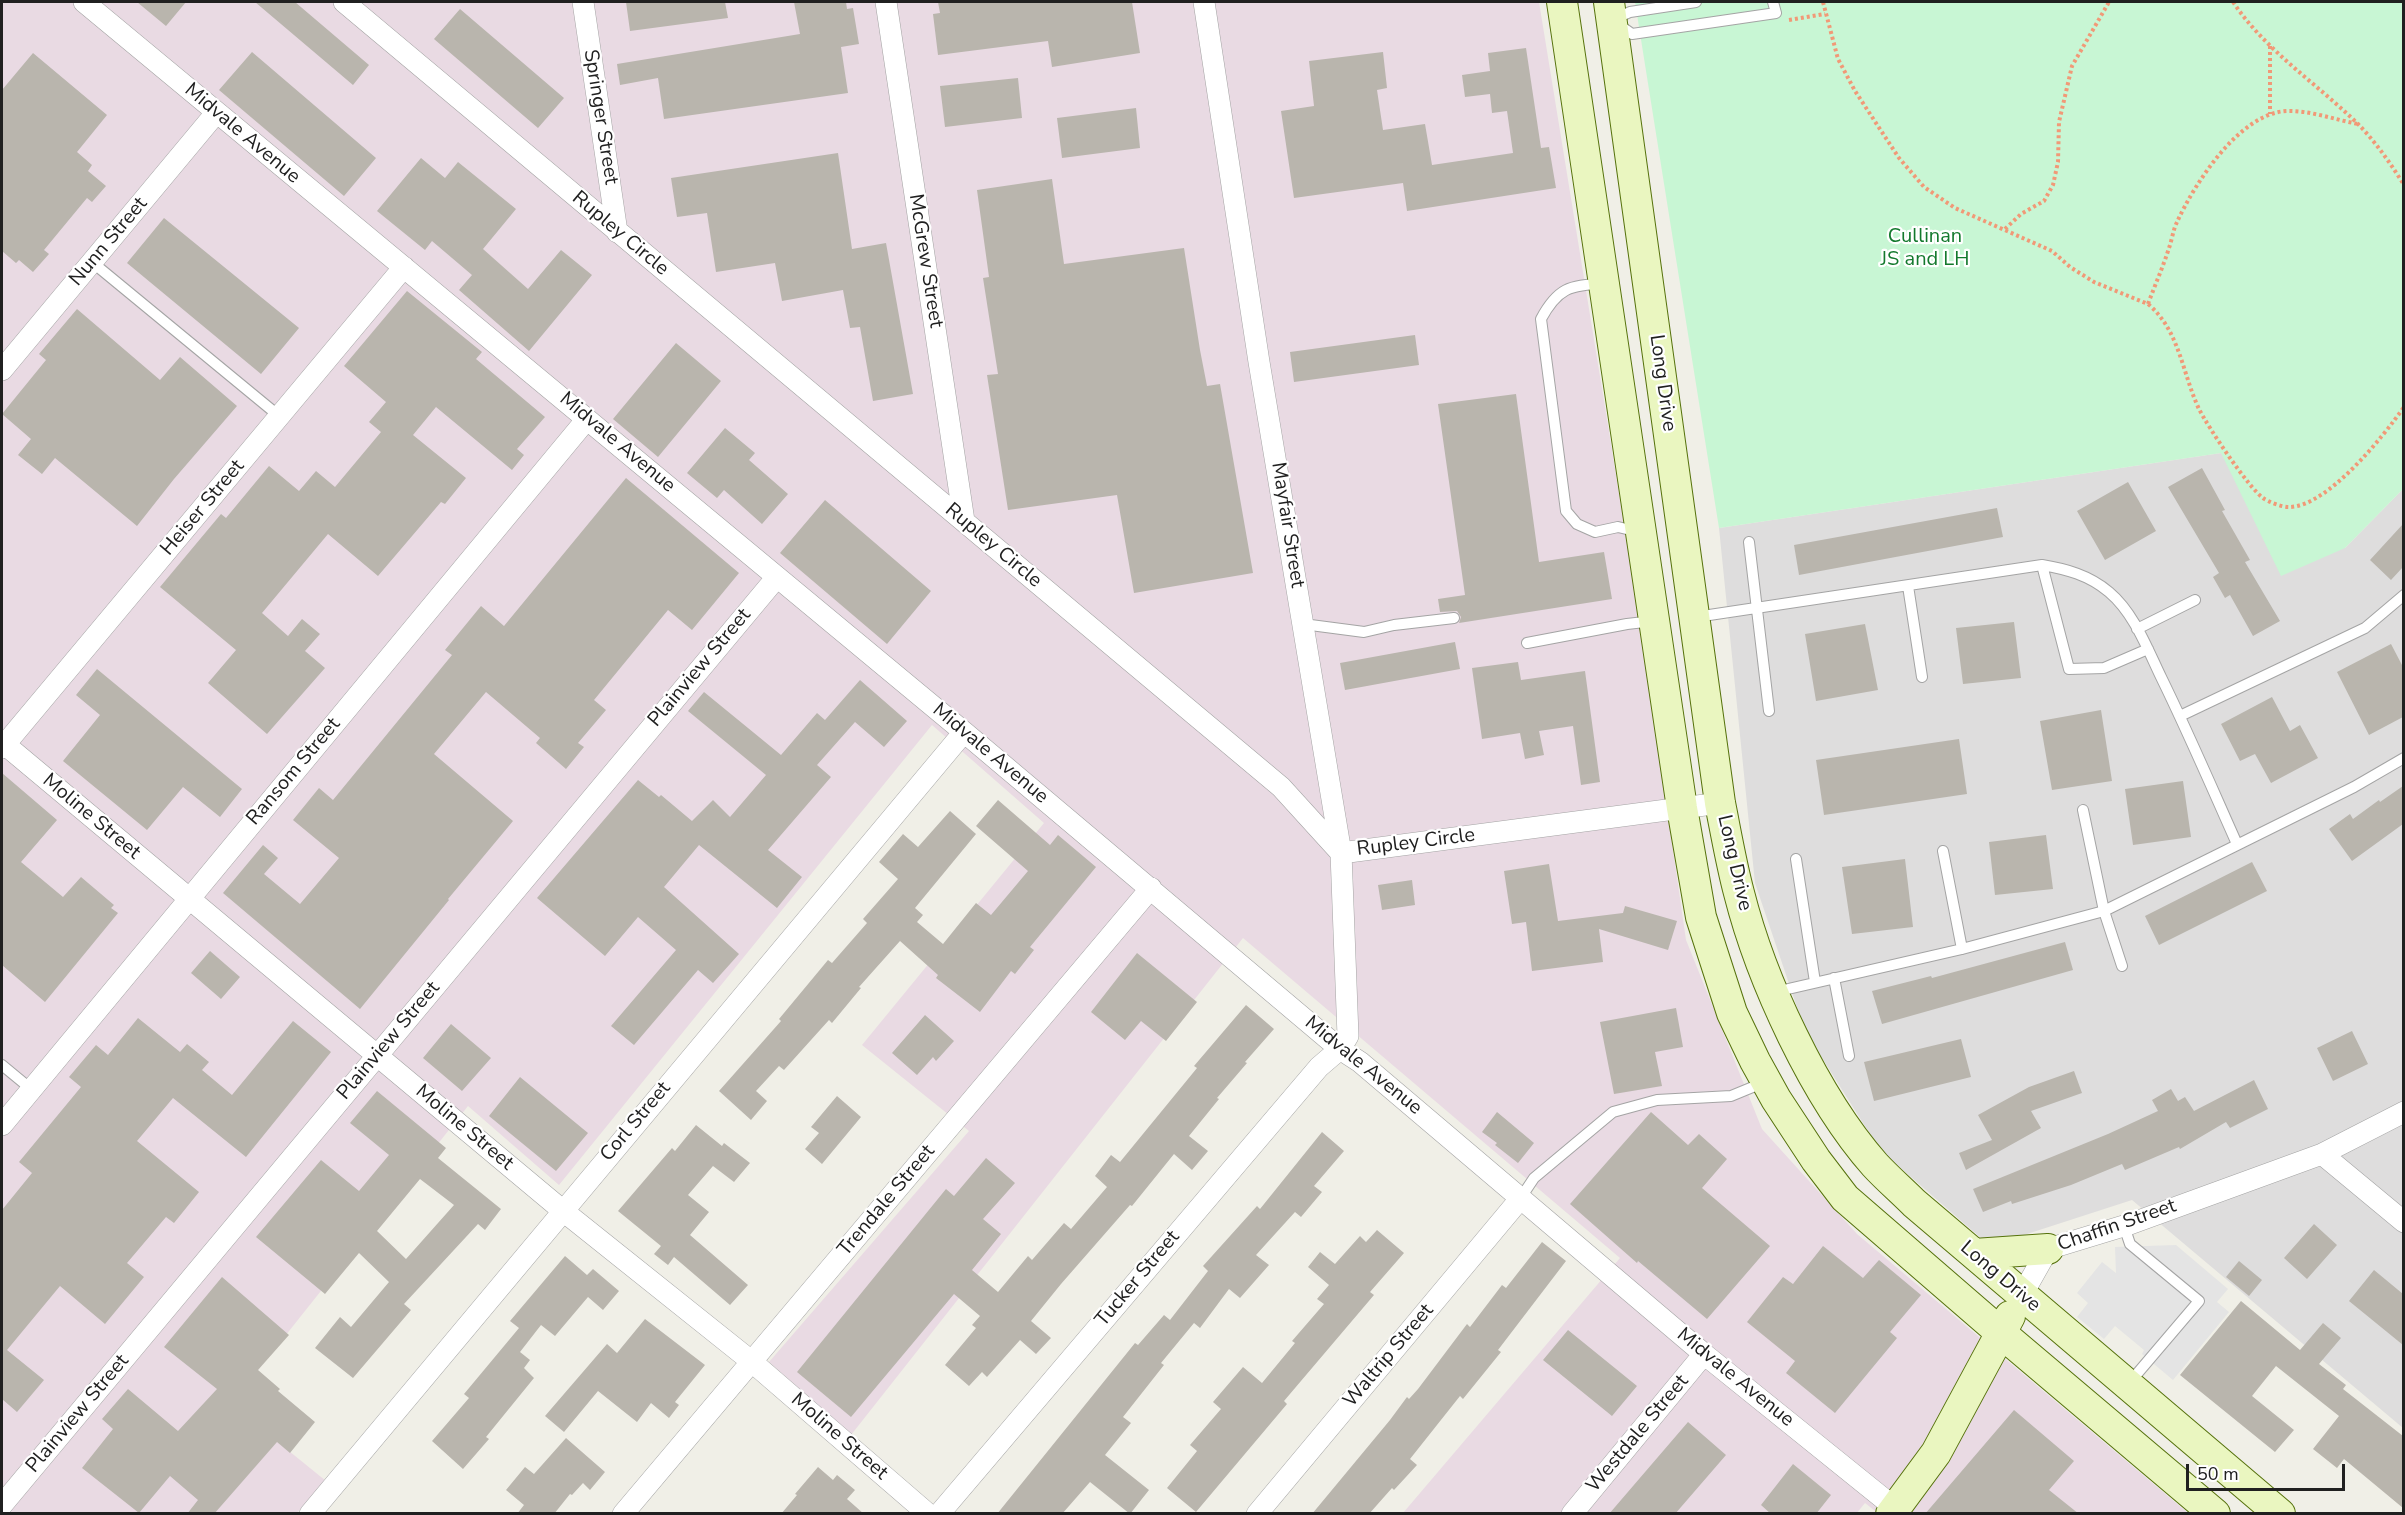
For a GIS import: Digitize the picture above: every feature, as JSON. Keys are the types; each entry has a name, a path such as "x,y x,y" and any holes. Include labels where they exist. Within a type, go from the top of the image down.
{"main road":[{"name":"Long Drive","path":"1562,2 1682,808 1701,917 1732,1012 1771,1090 1816,1160 1845,1198 2215,1514"},
{"name":"Long Drive","path":"1611,11 1720,803 1739,893 1761,963 1814,1075 1838,1116 1875,1164 1914,1203 2280,1514"},
{"path":"1566,31 1611,11"},
{"path":"1604,284 1648,278"},
{"path":"1640,533 1683,538"},
{"path":"1771,1090 1814,1075"},
{"path":"1974,1254 2048,1250"},
{"name":"Chaffin Street","path":"1893,1511 1936,1453 2022,1295"}],"street":[{"name":"Midvale Avenue","path":"84,2 964,732 1340,1049 1360,1062 1893,1511"},
{"name":"Rupley Circle","path":"344,2 1281,787 1341,853 1720,803"},
{"name":"Springer Street","path":"582,2 617,232"},
{"name":"McGrew Street","path":"886,2 964,521"},
{"name":"Mayfair Street","path":"1204,2 1259,362 1341,853 1347,1036 1340,1049"},
{"name":"Nunn Street","path":"2,370 216,113"},
{"name":"Heiser Street","path":"3,745 404,267"},
{"name":"Ransom Street","path":"2,1125 587,419"},
{"name":"Plainview Street","path":"2,1505 777,577"},
{"name":"Corl Street","path":"310,1514 964,732"},
{"name":"Moline Street","path":"3,745 562,1210 751,1361 928,1514"},
{"name":"Trendale Street","path":"623,1514 1150,888"},
{"name":"Tucker Street","path":"939,1514 1319,1066 1340,1049"},
{"name":"Chaffin Street","path":"2022,1295 2048,1250 2124,1226 2322,1154 2403,1112"},
{"path":"2322,1154 2403,1222"},
{"name":"Waltrip Street","path":"1257,1514 1520,1199"},
{"name":"Westdale Street","path":"1572,1514 1704,1354"}],"lane":[{"path":"1611,11 1630,12 1696,2"},
{"path":"1611,11 1632,34 1776,12 1773,2"},
{"path":"92,262 279,416"},
{"path":"1604,284 1582,284 1564,290 1550,302 1541,320 1566,511 1577,524 1594,532 1618,527 1640,533"},
{"path":"1749,542 1769,711"},
{"path":"1694,618 2042,565 2066,569 2087,577 2108,591 2124,607 2137,629 2180,716 2237,844"},
{"path":"2042,565 2069,669 2104,668 2148,649"},
{"path":"1908,586 1922,677"},
{"path":"2180,716 2365,628 2403,595"},
{"path":"2137,629 2195,600"},
{"path":"1303,624 1364,632 1454,618"},
{"path":"1527,643 1654,621"},
{"path":"1774,992 1962,950 2104,911 2354,787 2403,758"},
{"path":"2083,810 2104,911 2122,966"},
{"path":"1943,851 1962,950"},
{"path":"1796,859 1815,982"},
{"path":"1834,978 1850,1056"},
{"path":"2,1065 31,1089"},
{"path":"1520,1199 1534,1178 1613,1112 1657,1100 1731,1096 1771,1090"},
{"path":"2124,1226 2130,1244 2199,1301 2128,1385"}],"path":[{"path":"1823,2 1838,59 1855,91 1899,158 1924,187 1944,202 2052,251 2070,267 2094,282 2148,304 2165,321 2175,339 2200,410 2254,490 2264,499 2289,507 2305,503 2326,492 2353,468 2387,432 2403,407"},
{"path":"2005,229 2021,214 2044,201 2053,185 2058,162 2059,122 2072,66 2109,2"},
{"path":"2233,2 2270,45 2358,124 2403,185"},
{"path":"2270,45 2268,82 2270,114"},
{"path":"2148,304 2170,247 2176,223 2219,155 2238,134 2270,114 2287,111 2358,124"}],"shaded area":[{"path":"2,2 1539,2 1641,628 1686,940 1762,1129 1857,1234 2188,1513 1879,1514 1865,1503 1856,1514 1403,1513 1620,1258 1243,938 851,1435 769,1362 969,1131 862,1045 1044,823 932,725 559,1185 468,1106 231,1404 326,1481 297,1513 2,1514"},
{"path":"2221,453 2345,548 2403,489 2403,1428 2132,1200 1990,1246 1880,1150 1805,1031 1755,883 1719,528"},
{"path":"2176,1245 2228,1289 2217,1302 2229,1312 2173,1380 2142,1354 2144,1350 2115,1326 2104,1339 2077,1317 2088,1303 2077,1293 2102,1262 2116,1273 2115,1247"}],"green space":[{"name":"Cullinan JS and LH","path":"1635,2 2403,2 2403,489 2345,548 2281,576 2221,453 1719,528"}],"building":[{"path":"137,2 186,2 166,26"},
{"path":"255,2 295,2 369,65 353,85"},
{"path":"626,2 725,2 728,18 630,31"},
{"path":"794,2 846,2 847,9 853,8 859,44 841,47 848,93 664,119 658,78 620,85 617,64 800,34"},
{"path":"938,2 1132,2 1140,53 1052,67 1048,41 938,55 933,14 940,13"},
{"path":"460,9 564,98 538,128 434,39"},
{"path":"1526,48 1541,148 1549,147 1556,188 1407,211 1403,183 1294,198 1281,111 1314,106 1309,61 1383,52 1387,88 1377,90 1383,130 1425,124 1432,165 1513,153 1507,111 1492,113 1490,94 1465,97 1462,75 1490,71 1488,53"},
{"path":"252,52 376,158 344,196 219,90"},
{"path":"33,53 107,115 77,152 92,165 88,171 106,186 92,202 87,198 44,250 49,254 33,272 19,260 16,263 2,251 2,90"},
{"path":"1018,78 1022,118 945,127 940,86"},
{"path":"1136,108 1140,148 1062,158 1057,118"},
{"path":"838,153 852,249 886,243 913,394 873,401 860,327 850,328 843,290 782,301 775,263 716,272 707,213 677,217 671,178"},
{"path":"421,158 445,178 458,162 516,209 483,249 528,289 561,250 592,275 529,351 459,290 472,275 432,241 425,250 377,211"},
{"path":"1052,179 1064,264 1184,248 1207,386 1220,384 1253,573 1134,593 1117,495 1008,510 987,375 998,374 983,278 989,277 977,190"},
{"path":"164,218 299,328 261,374 127,263"},
{"path":"407,291 482,352 476,359 545,417 517,449 524,455 512,470 436,407 413,435 466,478 445,504 441,502 378,576 328,534 262,613 288,636 302,619 320,634 305,651 325,668 267,734 208,683 236,650 160,587 221,514 226,518 269,466 299,491 316,471 335,487 381,432 369,422 386,402 344,366"},
{"path":"77,309 160,380 180,357 237,406 137,526 55,458 42,474 18,455 31,439 2,414 46,360 39,354"},
{"path":"1415,335 1419,365 1294,382 1290,352"},
{"path":"676,343 721,381 658,457 613,419"},
{"path":"1516,394 1539,562 1604,552 1612,599 1459,623 1461,617 1457,611 1440,612 1438,599 1465,595 1438,404"},
{"path":"725,428 755,453 749,460 788,494 762,524 724,490 717,498 687,473"},
{"path":"2202,468 2225,510 2222,511 2250,560 2245,562 2280,621 2253,636 2230,595 2225,598 2213,577 2219,573 2168,487"},
{"path":"626,478 739,573 692,630 668,610 594,700 606,710 578,743 584,747 566,769 536,743 540,738 486,692 434,754 513,821 360,1009 223,893 263,845 278,858 264,874 300,904 339,858 293,820 319,788 333,800 452,655 445,650 481,606 504,626"},
{"path":"2128,482 2156,531 2105,560 2077,511"},
{"path":"825,500 931,591 887,644 780,553"},
{"path":"1997,508 2003,537 1799,575 1794,545"},
{"path":"2403,524 2403,567 2391,580 2370,560"},
{"path":"2014,622 2021,678 1963,684 1956,628"},
{"path":"1865,624 1878,690 1816,701 1805,634"},
{"path":"1455,642 1460,669 1345,690 1340,663"},
{"path":"2391,644 2403,667 2403,717 2369,735 2337,672"},
{"path":"1518,662 1521,680 1585,671 1600,782 1581,785 1573,726 1539,731 1544,755 1525,759 1520,733 1482,739 1472,668"},
{"path":"97,669 242,789 220,817 183,787 147,830 63,761 100,715 76,695"},
{"path":"860,680 907,721 884,747 855,722 817,765 831,777 768,850 802,877 777,908 699,845 664,887 739,954 713,983 698,970 634,1045 611,1026 676,950 638,917 605,956 537,898 638,780 659,797 661,795 692,821 713,800 730,817 766,775 688,711 704,692 781,755 817,713 825,720"},
{"path":"2272,697 2290,731 2300,725 2318,758 2271,783 2255,754 2240,761 2221,724"},
{"path":"2101,710 2112,781 2052,790 2040,721"},
{"path":"1959,739 1967,794 1824,815 1816,760"},
{"path":"2,773 57,820 21,862 63,897 81,877 114,905 111,908 118,913 45,1002 2,965"},
{"path":"2183,781 2191,837 2133,845 2125,789"},
{"path":"2403,786 2403,824 2352,861 2329,829 2350,814 2353,819"},
{"path":"998,800 1050,845 1058,835 1096,867 1030,947 1034,950 1015,974 1011,971 980,1012 936,978 938,975 900,941 859,987 861,988 832,1023 829,1020 784,1070 779,1066 756,1091 767,1101 751,1120 719,1091 781,1021 779,1019 828,960 832,963 867,923 863,919 898,879 879,862 903,834 918,847 950,811 976,834 915,908 923,915 917,922 943,944 976,903 991,915 1028,871 976,826"},
{"path":"2046,835 2053,889 1995,895 1989,842"},
{"path":"1905,859 1913,927 1852,934 1842,867"},
{"path":"2252,862 2267,891 2159,945 2145,916"},
{"path":"1549,864 1558,921 1623,913 1625,906 1677,921 1668,950 1599,929 1603,962 1532,971 1526,922 1512,924 1504,871"},
{"path":"1412,880 1415,905 1382,910 1378,885"},
{"path":"2065,942 2073,970 1882,1024 1872,991 1931,976 1932,978"},
{"path":"210,951 240,977 221,999 191,973"},
{"path":"1137,953 1197,1002 1166,1041 1141,1021 1125,1040 1091,1012"},
{"path":"1246,1005 1274,1029 1245,1062 1247,1063 1189,1136 1208,1151 1192,1170 1174,1154 1132,1206 1130,1205 1061,1284 1031,1321 1051,1338 1036,1354 1020,1340 987,1377 982,1372 969,1386 945,1365 976,1328 972,1325 980,1316 954,1294 851,1417 797,1372 946,1189 954,1196 986,1158 1015,1183 983,1219 1001,1234 972,1270 998,1292 1028,1256 1032,1260 1064,1223 1071,1229 1107,1187 1095,1176 1111,1155 1120,1162 1197,1068 1194,1066"},
{"path":"1676,1008 1683,1047 1655,1052 1662,1086 1614,1094 1600,1022"},
{"path":"925,1015 954,1041 936,1061 933,1057 917,1075 892,1053"},
{"path":"138,1018 180,1052 187,1044 209,1062 202,1070 232,1095 293,1021 331,1052 246,1157 173,1098 137,1141 199,1192 174,1223 166,1217 127,1263 144,1277 105,1324 60,1286 7,1350 44,1380 17,1412 2,1399 2,1210 32,1173 19,1162 81,1087 69,1077 96,1045 108,1055"},
{"path":"451,1024 491,1058 462,1091 423,1058"},
{"path":"2352,1031 2368,1064 2333,1081 2317,1048"},
{"path":"1961,1039 1971,1077 1874,1101 1864,1062"},
{"path":"2074,1071 2082,1093 2031,1111 2041,1128 1966,1170 1959,1153 1992,1140 1978,1115 2029,1087"},
{"path":"520,1077 588,1133 556,1171 489,1116"},
{"path":"2254,1080 2268,1109 2230,1128 2226,1122 2180,1149 2179,1147 2125,1170 2122,1164 2071,1185 2012,1204 2011,1201 1983,1212 1973,1189 2158,1111 2152,1100 2171,1089 2178,1101 2185,1097 2194,1111"},
{"path":"377,1091 446,1148 438,1158 501,1209 485,1230 478,1224 404,1304 411,1310 353,1378 315,1348 340,1317 351,1327 389,1282 359,1253 325,1294 256,1237 321,1160 359,1191 389,1155 350,1123","holes":["420,1179 454,1205 406,1259 377,1231"]},
{"path":"837,1096 861,1117 822,1164 805,1149 819,1133 811,1127"},
{"path":"1497,1112 1534,1143 1518,1163 1482,1132"},
{"path":"1651,1112 1688,1145 1699,1134 1727,1159 1702,1188 1770,1246 1707,1319 1638,1261 1637,1263 1570,1204"},
{"path":"696,1125 722,1146 724,1143 750,1163 734,1182 713,1166 688,1195 709,1212 690,1235 748,1285 730,1305 674,1257 668,1265 654,1254 661,1246 618,1211 672,1148 675,1151"},
{"path":"1322,1132 1344,1151 1314,1186 1322,1192 1301,1217 1295,1212 1256,1255 1269,1265 1240,1298 1229,1289 1200,1328 1194,1323 1161,1363 1164,1365 1123,1417 1131,1423 1105,1455 1149,1490 1130,1514 1090,1482 1062,1514 997,1514 1135,1343 1138,1345 1164,1315 1170,1320 1208,1271 1203,1266 1257,1206 1260,1209"},
{"path":"2314,1224 2337,1245 2307,1279 2284,1258"},
{"path":"1377,1230 1404,1253 1370,1292 1374,1295 1284,1401 1287,1404 1196,1512 1167,1488 1197,1451 1190,1445 1221,1409 1213,1402 1243,1367 1262,1383 1295,1343 1292,1341 1324,1304 1317,1299 1329,1285 1308,1267 1320,1252 1335,1264 1360,1236 1366,1242"},
{"path":"1542,1242 1566,1261 1498,1350 1501,1352 1463,1399 1460,1396 1410,1459 1417,1465 1369,1514 1312,1514 1407,1397 1409,1399 1418,1389 1467,1324 1470,1327 1502,1285 1506,1288"},
{"path":"1823,1246 1863,1278 1879,1260 1921,1295 1890,1332 1897,1338 1835,1413 1786,1373 1795,1361 1747,1322 1783,1277 1793,1284"},
{"path":"565,1256 587,1275 593,1269 619,1291 603,1310 588,1297 555,1336 541,1325 520,1352 530,1360 524,1368 534,1378 486,1437 489,1439 463,1469 432,1441 469,1398 464,1394 519,1328 510,1321"},
{"path":"2239,1261 2262,1280 2249,1296 2226,1277"},
{"path":"2374,1270 2403,1294 2403,1345 2349,1301"},
{"path":"222,1277 289,1335 258,1370 280,1389 278,1391 315,1422 290,1453 277,1442 214,1514 187,1514 198,1500 170,1476 139,1513 82,1468 113,1429 102,1419 128,1389 178,1431 217,1389 164,1347"},
{"path":"2241,1301 2300,1350 2323,1323 2341,1338 2319,1364 2346,1385 2343,1389 2403,1436 2403,1508 2344,1459 2337,1468 2313,1449 2339,1416 2276,1366 2252,1396 2294,1430 2275,1452 2180,1375"},
{"path":"645,1319 705,1365 675,1402 679,1405 669,1418 651,1403 637,1422 598,1391 564,1432 545,1416 607,1344 617,1353"},
{"path":"1568,1330 1637,1386 1612,1416 1543,1360"},
{"path":"2014,1410 2074,1461 2049,1490 2079,1514 1925,1514"},
{"path":"1688,1422 1726,1455 1675,1514 1609,1514"},
{"path":"566,1438 605,1472 590,1490 583,1483 572,1495 570,1494 554,1514 517,1514 524,1505 506,1490 525,1467 534,1474"},
{"path":"1793,1464 1831,1495 1816,1514 1771,1514 1761,1505"},
{"path":"818,1467 833,1480 837,1475 855,1490 847,1499 864,1514 781,1514"}]}
